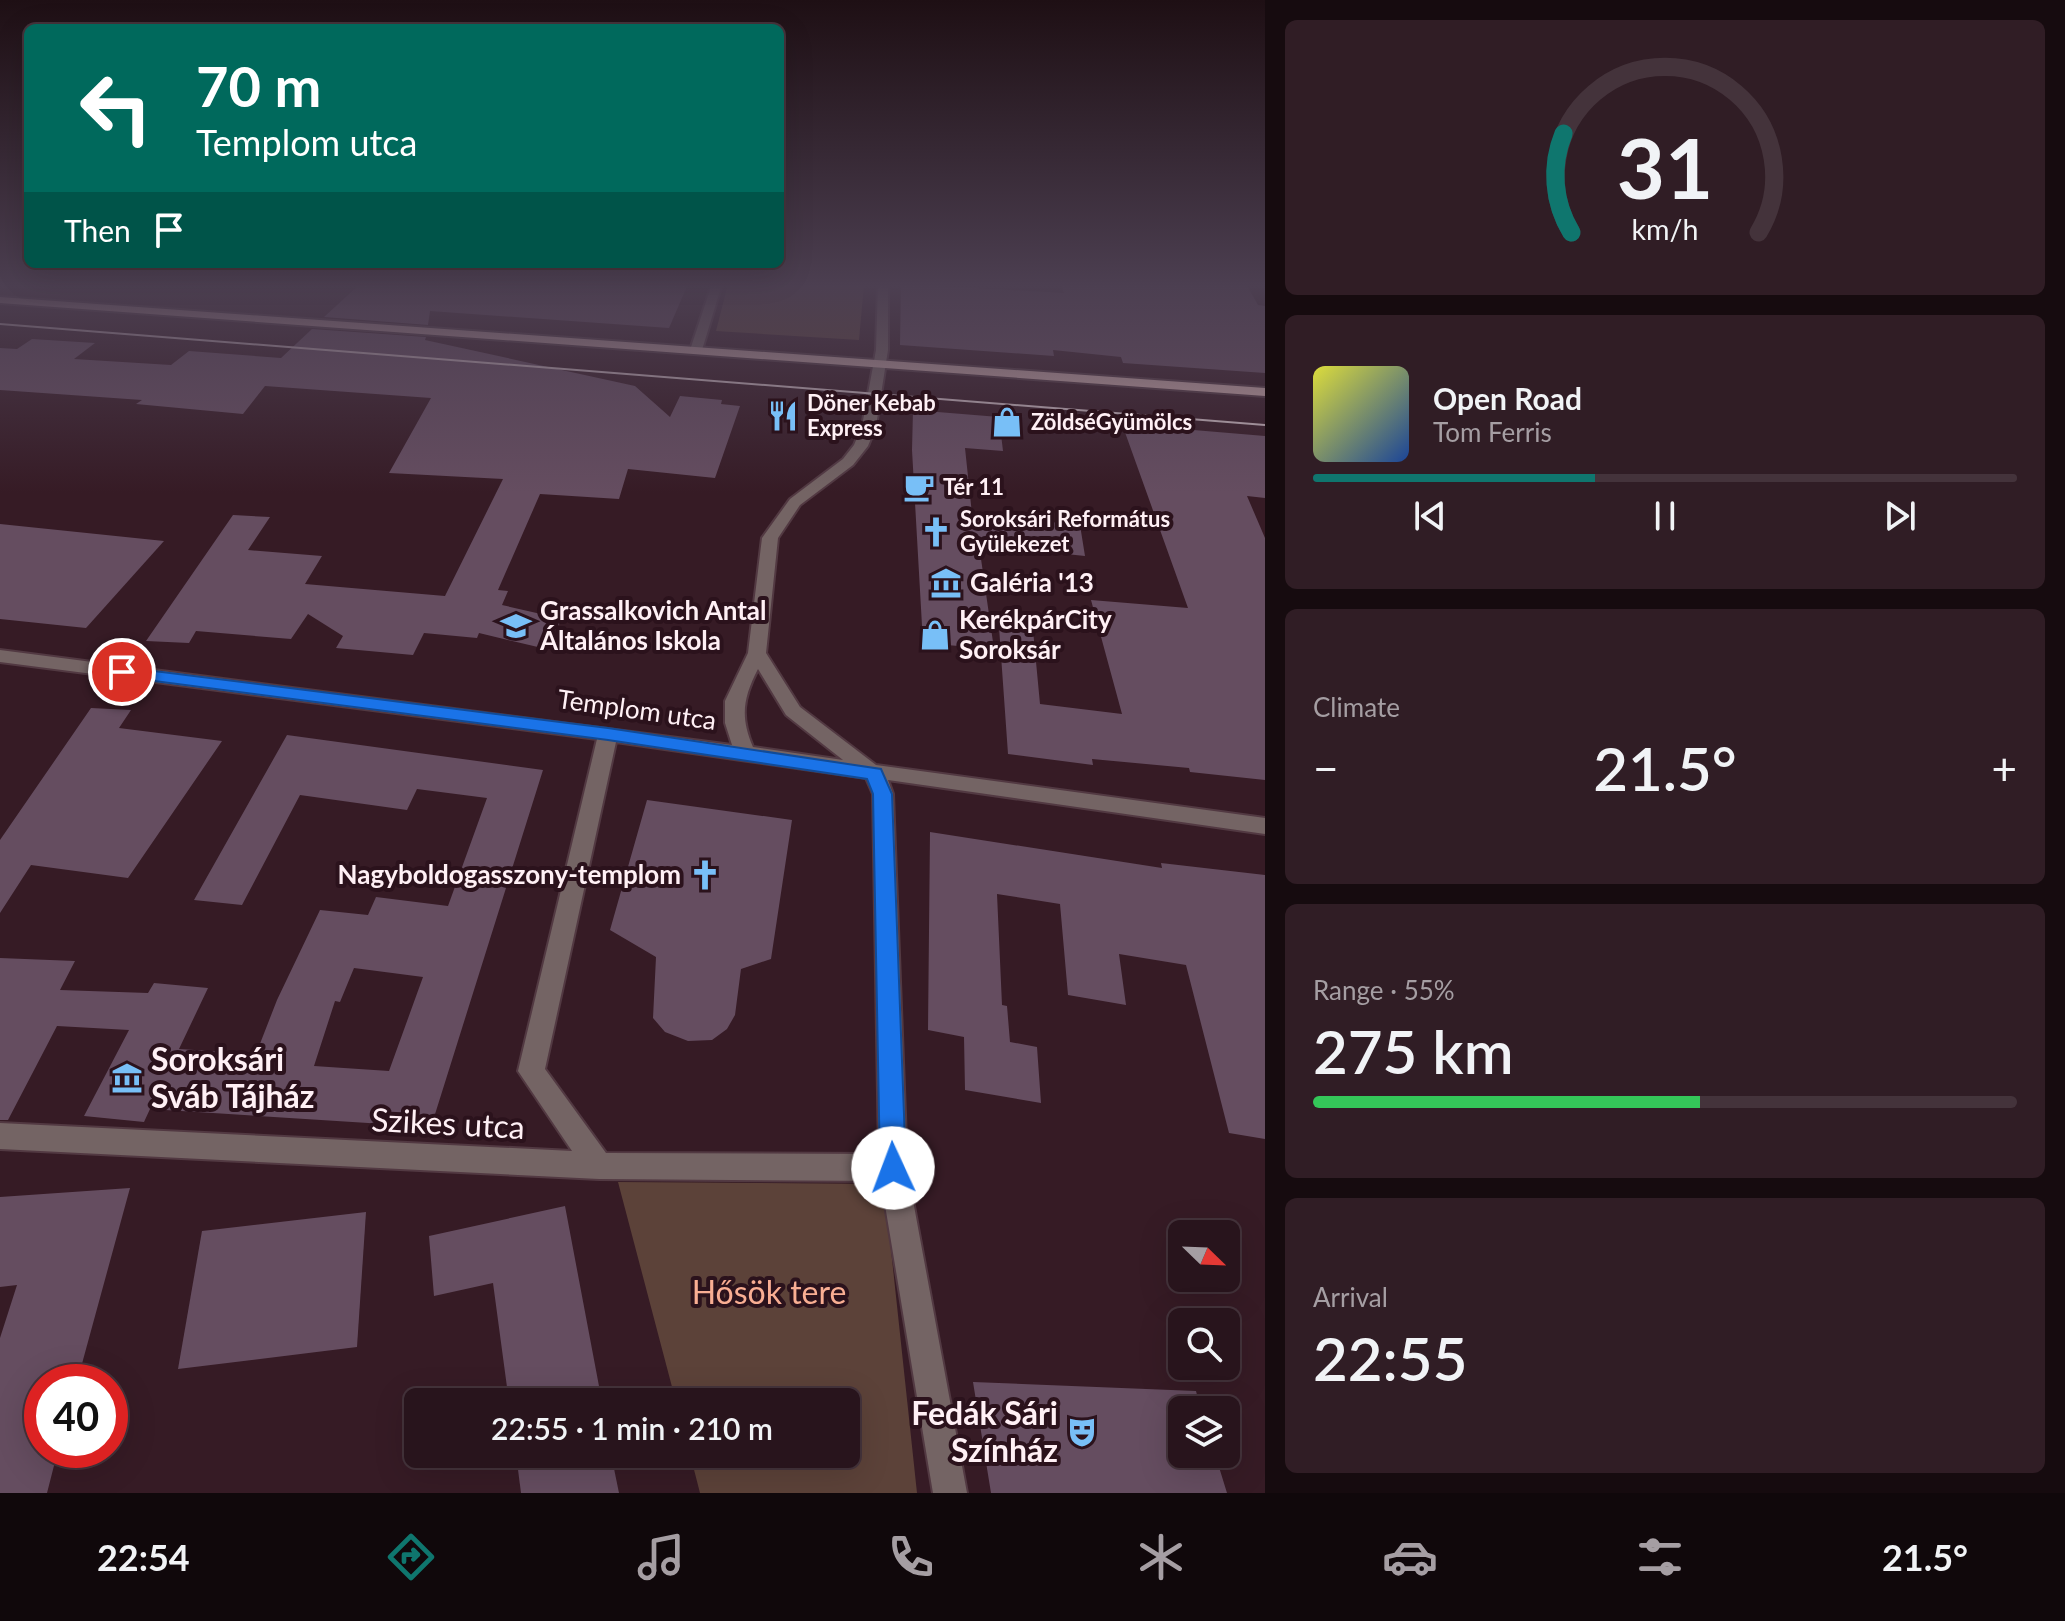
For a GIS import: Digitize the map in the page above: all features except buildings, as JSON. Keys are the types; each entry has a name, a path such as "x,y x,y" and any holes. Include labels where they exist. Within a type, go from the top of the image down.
{"main road":[{"path":"747,354 1265,392"}],"street":[{"path":"745,753 731,715 733,702 757,653 770,538 795,502 848,462 861,446 869,426 881,354"},
{"path":"757,653 793,711 875,774 883,794 893,1168 950,1493"},
{"name":"Templom utca","path":"0,656 608,734 875,774 1265,826"},
{"path":"599,1166 531,1071 608,734"},
{"name":"Szikes utca","path":"0,1136 599,1166 893,1168"}],"green space":[{"name":"Hősök tere","path":"618,1182 884,1184 917,1493 700,1493 694,1468 860,1468 860,1388 672,1388"}],"tram line":[{"path":"372,354 1265,425"}],"place":[{"name":"Döner Kebab Express","path":"783,416"},
{"name":"ZöldséGyümölcs","path":"1007,422"},
{"name":"Tér 11","path":"919,487"},
{"name":"Soroksári Református Gyülekezet","path":"936,532"},
{"name":"Galéria '13","path":"946,583"},
{"name":"Grassalkovich Antal Általános Iskola","path":"516,626"},
{"name":"KerékpárCity Soroksár","path":"935,635"},
{"name":"Nagyboldogasszony-templom","path":"705,875"},
{"name":"Soroksári Sváb Tájház","path":"127,1078"},
{"name":"Fedák Sári Színház","path":"1082,1432"}],"route":[{"path":"122,672 608,734 875,774 883,794 893,1168"}]}
